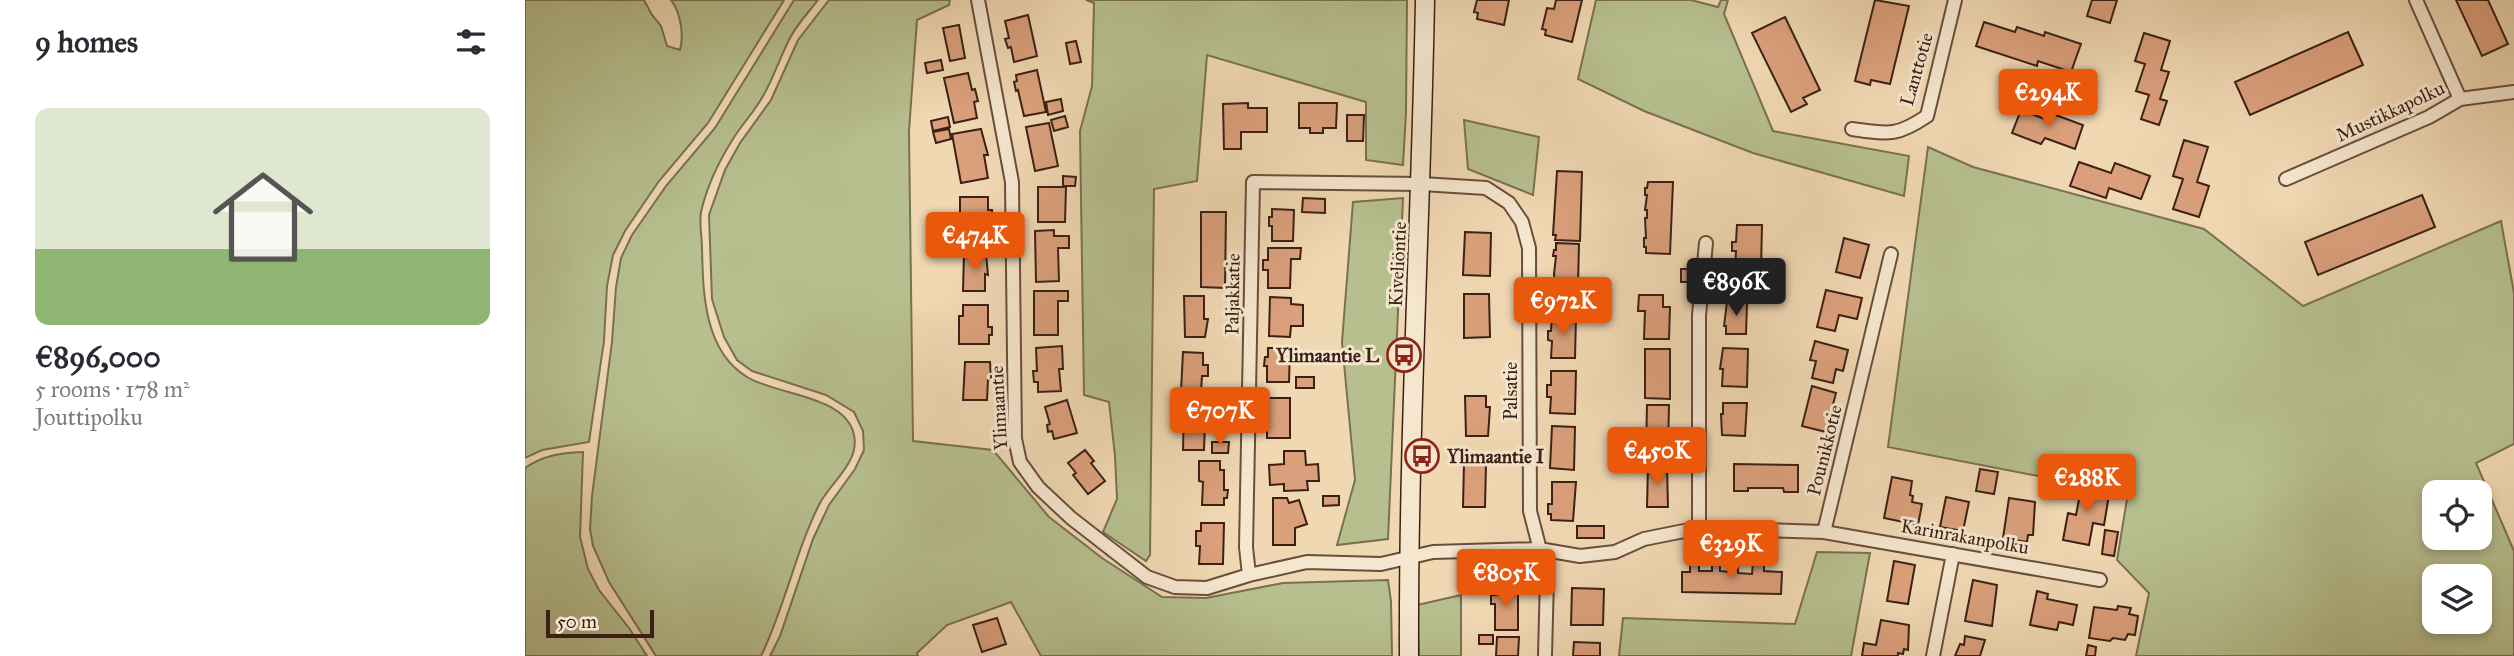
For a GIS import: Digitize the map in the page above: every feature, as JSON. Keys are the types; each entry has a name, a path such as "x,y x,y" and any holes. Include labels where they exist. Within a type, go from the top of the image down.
{"street":[{"name":"Ylimaantie","path":"978,0 1012,182 1015,439 1020,462 1038,487 1071,518 1147,577 1175,587 1206,588 1307,562 1381,564 1408,556"},
{"name":"Kiveliöntie","path":"1409,656 1408,556 1422,184 1425,0"},
{"name":"Lanttotie","path":"1852,129 1886,134 1907,130 1927,116 1955,0"},
{"path":"2416,0 2460,99"},
{"name":"Mustikkapolku","path":"2286,179 2429,117 2460,99 2514,92"},
{"name":"Paljakkatie","path":"1249,575 1247,547 1253,183 1422,184"},
{"name":"Palsatie","path":"1422,184 1486,188 1509,203 1522,222 1529,248 1530,511 1547,577 1545,656"},
{"path":"1699,528 1699,315 1706,243"},
{"name":"Pounikkotie","path":"1823,532 1891,254"},
{"path":"1408,556 1433,552 1539,549 1580,556 1615,552 1644,539 1699,528 1823,532"},
{"name":"Karinrakanpolku","path":"1823,532 2100,580"},
{"path":"1933,656 1953,554"}],"green space":[{"path":"525,0 644,0 661,26 667,46 680,50 681,25 671,0 784,0 708,123 659,181 625,231 613,255 589,442 542,450 525,458"},
{"path":"794,0 818,0 793,33 763,96 723,156 710,183 701,212 705,302 714,337 733,366 759,383 808,398 838,412 848,422 855,445 849,463 825,495 811,522 761,656 656,656 609,582 593,546 590,529 621,258 632,235 666,186 715,128"},
{"path":"829,0 950,0 949,5 917,20 909,131 913,441 993,450 1049,517 1102,558 1162,597 1206,598 1283,583 1388,580 1392,656 1041,656 1011,602 947,625 917,653 918,656 770,656 780,636 813,539 829,505 855,469 864,450 863,431 854,412 826,395 752,371 737,360 724,337 712,299 709,215 725,170 740,143 771,100 798,40"},
{"path":"1086,0 1407,0 1403,165 1366,160 1366,102 1207,55 1197,181 1154,189 1150,555 1146,561 1103,532 1117,499 1109,402 1084,395 1080,131 1092,86 1094,3"},
{"path":"1596,0 1691,0 1718,7 1721,0 1728,0 1724,14 1773,131 1909,156 1904,196 1753,153 1644,111 1578,79"},
{"path":"1464,120 1539,137 1533,195 1468,169"},
{"path":"1928,147 1973,167 2204,229 2303,306 2501,221 2514,293 2514,444 2476,463 2483,480 2422,480 2422,550 2492,550 2492,500 2514,551 2514,656 2136,656 2149,593 2117,560 2130,481 2072,470 2069,482 1888,447"},
{"path":"1403,198 1388,539 1337,545 1355,480 1342,342 1353,202"},
{"path":"583,452 580,537 588,569 599,590 647,656 525,656 525,468 553,456"},
{"path":"1817,552 1870,553 1851,656 1619,656 1623,618 1795,624"},
{"path":"1461,595 1461,656 1419,656 1417,605"}],"building":[{"path":"1477,0 1509,0 1504,25 1477,19 1478,13 1474,12"},
{"path":"1556,0 1582,0 1572,42 1545,35 1546,30 1542,29 1547,8 1554,9"},
{"path":"1875,0 1909,6 1890,84 1871,80 1870,85 1855,81"},
{"path":"2092,0 2117,0 2110,23 2087,16"},
{"path":"2456,0 2488,0 2508,44 2482,56"},
{"path":"1028,15 1037,56 1014,62 1011,47 1008,48 1005,39 1009,38 1005,21"},
{"path":"1785,17 1820,90 1803,98 1807,104 1791,112 1752,33"},
{"path":"1984,22 2015,32 2017,27 2044,36 2045,32 2081,44 2071,72 2038,61 2037,66 1976,46"},
{"path":"959,25 965,58 950,61 943,28"},
{"path":"2348,32 2363,65 2250,115 2235,82"},
{"path":"2144,33 2170,41 2161,70 2169,72 2160,99 2167,101 2159,125 2141,119 2149,95 2136,91 2145,64 2135,61"},
{"path":"1076,41 1081,62 1070,64 1066,43"},
{"path":"941,60 943,70 927,73 925,63"},
{"path":"1037,70 1046,112 1024,116 1014,82 1017,81 1016,75"},
{"path":"968,73 978,101 974,102 977,118 954,123 944,78"},
{"path":"1061,99 1063,111 1048,115 1046,102"},
{"path":"1248,103 1248,108 1267,108 1267,132 1241,132 1241,149 1224,149 1223,104"},
{"path":"1299,103 1337,103 1336,128 1323,128 1323,133 1310,133 1310,128 1299,128"},
{"path":"2021,110 2050,121 2053,114 2083,125 2075,149 2045,138 2041,144 2012,133"},
{"path":"1347,115 1364,115 1363,141 1347,141"},
{"path":"1065,116 1068,127 1054,131 1051,120"},
{"path":"948,117 950,127 933,131 931,121"},
{"path":"1049,123 1058,166 1035,171 1026,127"},
{"path":"949,129 951,139 936,143 933,132"},
{"path":"981,129 988,155 984,155 988,178 961,183 952,134"},
{"path":"2184,140 2208,147 2197,182 2209,186 2199,217 2173,209 2183,179 2173,176"},
{"path":"2079,162 2111,173 2115,163 2150,176 2141,199 2109,188 2106,198 2070,186"},
{"path":"1557,171 1582,172 1580,241 1555,240 1556,235 1553,235"},
{"path":"1063,176 1076,177 1075,186 1063,186"},
{"path":"1648,182 1673,182 1670,254 1646,253 1644,247 1647,218 1645,188"},
{"path":"1038,187 1066,187 1065,222 1038,222"},
{"path":"2422,195 2435,227 2318,275 2305,242"},
{"path":"960,197 988,197 988,210 992,210 992,219 989,218 988,238 968,238 968,215 960,215"},
{"path":"1303,198 1325,199 1325,213 1302,212"},
{"path":"1272,209 1294,210 1293,241 1272,241 1269,217 1272,217"},
{"path":"1201,212 1226,212 1225,288 1201,287"},
{"path":"1737,225 1762,225 1761,269 1735,268 1736,251 1732,251 1732,242 1736,242"},
{"path":"1054,230 1054,236 1069,236 1069,248 1058,248 1059,281 1036,282 1035,231"},
{"path":"1465,232 1491,233 1490,276 1463,275"},
{"path":"1844,238 1869,245 1860,278 1836,272"},
{"path":"1556,243 1579,244 1578,286 1555,286 1556,256 1553,256"},
{"path":"1268,248 1301,248 1300,259 1291,259 1290,288 1268,288 1268,270 1263,270 1263,260 1268,260"},
{"path":"964,252 986,253 988,275 985,274 985,291 963,291"},
{"path":"1681,269 1688,269 1688,282 1681,282"},
{"path":"1734,289 1754,289 1754,300 1734,300"},
{"path":"1826,290 1862,298 1857,319 1839,315 1835,331 1817,327"},
{"path":"1034,291 1068,291 1068,301 1058,301 1058,335 1034,335"},
{"path":"1464,294 1489,294 1490,337 1464,338"},
{"path":"1639,295 1663,295 1663,307 1670,307 1669,339 1644,339 1645,311 1638,311"},
{"path":"1184,296 1204,296 1204,319 1208,319 1205,337 1185,337"},
{"path":"1270,297 1291,298 1291,304 1303,305 1303,326 1291,326 1290,337 1269,336"},
{"path":"1727,302 1747,303 1746,334 1726,334 1724,326"},
{"path":"963,305 988,305 988,327 992,327 989,344 959,344 959,316 963,316"},
{"path":"1552,315 1576,316 1575,358 1551,358 1552,341 1548,340 1548,331 1551,331"},
{"path":"1815,341 1848,350 1843,371 1836,369 1833,383 1812,378 1816,361 1810,360"},
{"path":"1062,346 1063,369 1059,369 1061,391 1038,392 1038,382 1034,382 1033,371 1037,371 1036,348"},
{"path":"1268,348 1290,348 1289,382 1267,382 1267,366 1264,366"},
{"path":"1723,348 1748,349 1747,387 1722,386 1723,369 1720,369"},
{"path":"1645,349 1670,349 1670,399 1645,398"},
{"path":"1183,352 1203,353 1203,365 1208,365 1208,376 1202,376 1201,392 1181,391"},
{"path":"965,362 990,362 991,380 988,380 987,400 963,400"},
{"path":"1551,371 1576,371 1575,414 1550,413 1551,397 1547,397 1547,385 1551,385"},
{"path":"1296,377 1314,377 1314,388 1296,388"},
{"path":"1812,386 1836,393 1826,432 1802,426"},
{"path":"1465,396 1486,396 1486,407 1490,407 1488,436 1466,436"},
{"path":"1267,398 1290,398 1290,438 1267,438"},
{"path":"1067,400 1077,433 1054,439 1052,431 1048,432 1047,425 1050,424 1045,407"},
{"path":"1184,403 1204,403 1204,407 1219,407 1219,423 1205,423 1204,450 1183,450"},
{"path":"1723,403 1747,403 1745,436 1722,435"},
{"path":"1647,405 1669,405 1668,449 1646,449"},
{"path":"1552,426 1575,427 1574,470 1550,468"},
{"path":"1212,442 1229,442 1228,453 1212,453"},
{"path":"1085,450 1105,481 1088,494 1073,475 1076,473 1068,463"},
{"path":"1284,451 1305,451 1306,465 1318,464 1319,481 1307,481 1308,490 1284,491 1284,484 1270,485 1269,465 1284,464"},
{"path":"1199,461 1220,461 1220,470 1224,470 1224,490 1228,490 1224,505 1202,505 1203,482 1199,481"},
{"path":"1464,463 1486,464 1485,507 1463,507"},
{"path":"1734,464 1798,465 1798,492 1784,492 1783,488 1748,488 1748,491 1734,491"},
{"path":"1648,465 1667,466 1668,507 1647,507"},
{"path":"1980,469 1998,472 1994,494 1976,491"},
{"path":"1892,477 1912,481 1912,502 1922,504 1918,525 1884,518"},
{"path":"1552,482 1576,482 1573,521 1551,520 1548,504 1552,504"},
{"path":"2082,484 2110,489 2104,525 2093,523 2089,545 2063,540 2068,513 2076,515"},
{"path":"1323,496 1339,496 1339,505 1323,506"},
{"path":"1946,497 1969,502 1963,531 1940,527"},
{"path":"1273,498 1287,498 1289,503 1299,500 1307,524 1295,528 1295,545 1273,545"},
{"path":"2009,498 2035,502 2033,535 2028,535 2027,542 2003,538"},
{"path":"1201,523 1224,523 1223,564 1199,564 1200,546 1196,546 1196,531 1201,531"},
{"path":"1577,526 1604,526 1604,538 1577,538"},
{"path":"2105,530 2118,532 2114,556 2102,554"},
{"path":"1690,559 1699,559 1699,571 1712,571 1712,559 1720,559 1720,571 1732,572 1732,561 1738,561 1738,573 1752,574 1753,561 1764,561 1764,571 1782,572 1781,594 1682,592 1682,572 1690,572"},
{"path":"1894,561 1915,565 1908,604 1887,601"},
{"path":"1973,580 1997,585 1992,626 1965,621"},
{"path":"1496,588 1518,589 1518,630 1495,630 1495,604 1491,604 1491,595 1496,595"},
{"path":"1572,588 1604,589 1603,625 1571,625"},
{"path":"2037,591 2048,594 2047,599 2077,605 2073,625 2059,622 2057,630 2030,625"},
{"path":"2118,606 2131,608 2129,614 2138,616 2135,635 2128,634 2125,640 2113,638 2110,641 2089,638 2094,607 2117,610"},
{"path":"997,618 1006,644 982,652 973,625"},
{"path":"1881,620 1909,625 1908,650 1904,649 1903,654 1898,653 1898,656 1862,656 1864,643 1876,645"},
{"path":"1479,635 1493,635 1493,644 1479,644"},
{"path":"1965,636 1985,640 1980,656 1955,656 1960,644 1964,645"},
{"path":"1497,637 1519,637 1518,656 1496,656"},
{"path":"1574,642 1600,643 1600,656 1573,656"},
{"path":"2088,645 2096,647 2095,656 2086,656"}],"place":[{"name":"Ylimaantie L","path":"1404,355"},
{"name":"Ylimaantie I","path":"1422,456"}]}
